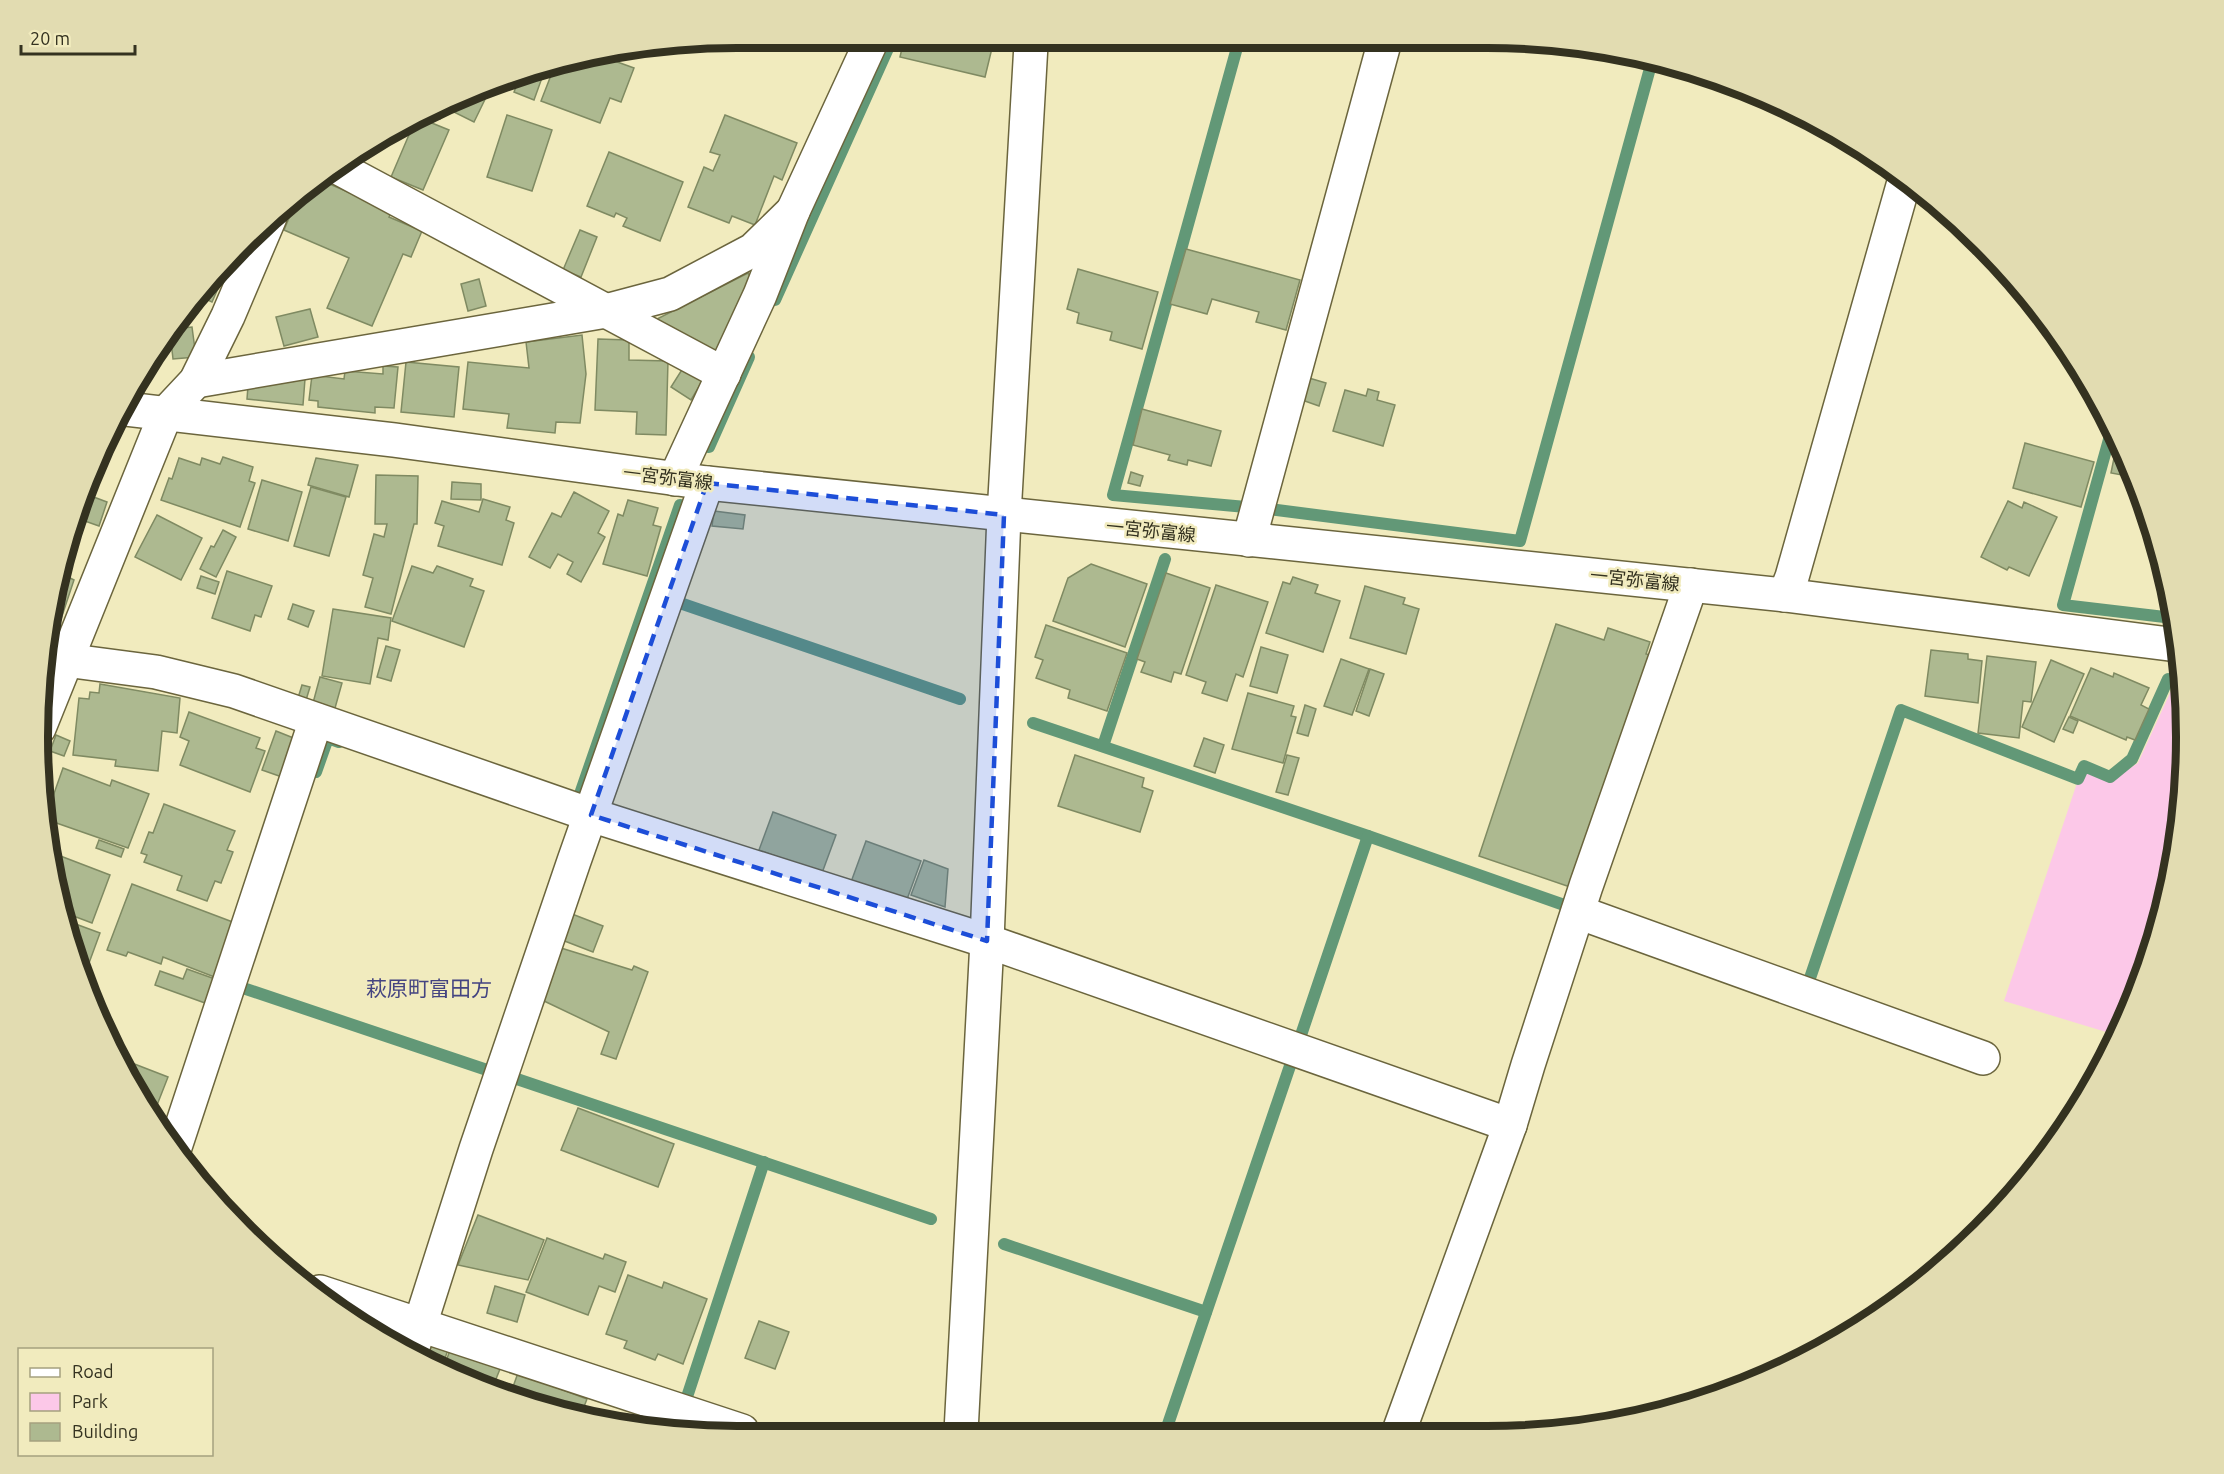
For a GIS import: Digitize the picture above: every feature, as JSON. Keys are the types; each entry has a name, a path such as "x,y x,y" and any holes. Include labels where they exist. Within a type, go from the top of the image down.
{"street":[{"path":"675,479 760,295 793,211 868,48"},
{"path":"961,1426 987,941 1004,515 1031,48"},
{"path":"1249,540 1383,48"},
{"path":"344,171 724,374"},
{"path":"1785,595 1902,187"},
{"path":"196,381 606,311 670,294 753,250 793,211"},
{"path":"49,703 166,413 196,381 228,316 261,240"},
{"name":"一宮弥富線","path":"131,409 383,439 707,483 1785,595 2170,644"},
{"path":"415,1340 491,1105 574,861 707,483"},
{"path":"1401,1426 1510,1125 1578,912 1690,585"},
{"path":"66,660 156,672 234,691 591,815 987,941 1510,1125"},
{"path":"178,1139 316,720"},
{"path":"1578,912 1983,1058"},
{"path":"350,1307 415,1340 723,1426"}],"highlighted area":[{"path":"707,483 1004,515 987,941 591,815"}],"green space":[{"path":"2174,684 2175,782 2163,871 2153,915 2139,958 2124,1001 2109,1033 2004,1001 2078,780 2087,773 2110,781 2138,763"}],"building":[{"path":"902,48 992,48 985,77 900,57"},
{"path":"611,60 634,68 621,102 610,98 600,123 541,101 552,73"},
{"path":"543,76 534,100 514,92 517,85"},
{"path":"487,95 474,122 451,110"},
{"path":"507,115 552,130 532,191 487,177"},
{"path":"725,115 797,143 782,180 774,176 755,225 732,216 729,223 688,207 704,167 713,171 720,155 710,152"},
{"path":"428,121 449,130 423,190 391,177 411,130"},
{"path":"609,152 683,182 660,241 623,226 627,218 616,213 614,217 587,206"},
{"path":"328,183 392,211 389,217 422,231 411,257 403,254 372,326 327,308 349,258 284,230 292,212"},
{"path":"1913,196 1923,204 1912,201"},
{"path":"580,230 597,237 581,277 563,270"},
{"path":"1186,249 1300,280 1286,330 1256,322 1259,312 1212,299 1207,314 1170,304"},
{"path":"1078,269 1158,292 1142,349 1110,340 1112,332 1077,323 1079,313 1067,309"},
{"path":"748,273 750,276 717,352 655,320"},
{"path":"479,279 486,306 468,311 461,284"},
{"path":"222,280 212,302 206,299"},
{"path":"310,309 318,337 284,346 276,317"},
{"path":"192,327 196,357 173,359 171,344 183,328"},
{"path":"582,335 586,374 580,423 556,422 555,433 507,428 509,414 463,409 468,362 529,368 526,342"},
{"path":"598,339 629,340 629,360 668,361 666,435 636,434 637,412 595,410"},
{"path":"406,362 459,367 454,417 401,412"},
{"path":"383,366 398,367 394,408 375,407 375,413 318,407 318,401 309,400 312,375 344,379 345,371 383,374"},
{"path":"683,368 703,380 691,400 671,387"},
{"path":"1309,378 1326,383 1319,406 1302,400"},
{"path":"305,379 303,405 247,399 248,386"},
{"path":"1368,389 1379,392 1377,400 1395,405 1383,446 1333,431 1345,390 1366,396"},
{"path":"1142,409 1221,431 1211,466 1188,460 1187,465 1168,460 1170,455 1133,445"},
{"path":"2025,443 2094,462 2081,507 2013,488"},
{"path":"2115,453 2125,476 2111,473"},
{"path":"223,457 253,467 249,481 255,483 240,527 161,500 169,478 172,479 179,458 200,465 202,458 220,464"},
{"path":"316,458 358,465 349,497 308,485"},
{"path":"1131,472 1143,476 1140,486 1128,483"},
{"path":"376,475 418,476 417,524 414,524 391,614 365,607 373,578 363,575 374,534 384,537 387,524 375,524"},
{"path":"262,480 302,492 288,541 248,529"},
{"path":"452,482 481,484 481,500 451,499"},
{"path":"311,487 346,497 329,556 294,546"},
{"path":"574,492 609,511 598,533 605,537 581,582 567,574 573,562 558,554 550,568 529,557 552,513 561,517"},
{"path":"92,496 107,502 99,526 84,521"},
{"path":"483,499 510,507 506,520 514,523 502,565 438,546 444,526 435,523 442,501 479,512"},
{"path":"628,500 658,508 653,525 661,527 647,576 603,564 618,514 623,516"},
{"path":"2008,501 2022,508 2024,502 2057,517 2029,576 2009,567 2007,570 1981,557"},
{"path":"714,511 745,515 743,529 712,526"},
{"path":"157,515 202,538 181,580 135,557"},
{"path":"223,530 236,537 216,577 200,569 211,546 214,547"},
{"path":"1091,564 1147,584 1125,647 1053,621 1068,578"},
{"path":"412,566 433,573 437,566 473,579 470,586 484,591 464,647 392,621"},
{"path":"227,571 272,586 261,617 255,615 250,631 212,618"},
{"path":"1166,573 1210,588 1181,674 1174,672 1171,682 1141,672 1145,662 1137,659"},
{"path":"201,576 219,582 215,594 197,588"},
{"path":"67,577 74,580 59,625 61,603"},
{"path":"1293,577 1318,585 1315,593 1340,601 1323,652 1266,633 1283,582 1290,584"},
{"path":"1216,585 1268,602 1243,677 1236,674 1227,701 1202,693 1206,682 1186,675"},
{"path":"1365,586 1405,598 1403,604 1419,609 1406,654 1350,638"},
{"path":"293,604 314,611 308,627 288,619"},
{"path":"333,609 391,618 388,640 378,638 370,684 322,676"},
{"path":"1556,624 1604,640 1608,628 1650,642 1646,654 1651,655 1573,888 1479,856"},
{"path":"1046,625 1127,653 1107,711 1068,698 1070,690 1036,678 1043,660 1035,657"},
{"path":"386,646 400,650 391,681 377,677"},
{"path":"1261,647 1288,655 1277,693 1250,686"},
{"path":"1931,650 1968,654 1968,659 1982,661 1978,703 1925,696"},
{"path":"1987,656 2036,662 2031,702 2023,701 2019,738 1978,733"},
{"path":"1341,659 1369,669 1352,715 1324,706"},
{"path":"2051,660 2084,674 2054,742 2022,727"},
{"path":"2091,668 2113,677 2114,673 2149,688 2141,705 2149,709 2135,740 2127,737 2126,740 2070,716"},
{"path":"1370,669 1384,674 1369,716 1356,711"},
{"path":"320,677 342,683 335,708 313,703"},
{"path":"100,684 180,698 177,733 162,731 158,771 115,766 116,760 73,755 79,698 89,699 90,692 99,693"},
{"path":"302,685 310,687 306,700 298,698"},
{"path":"1248,693 1294,706 1291,716 1296,717 1283,763 1232,749"},
{"path":"1305,705 1316,709 1308,736 1297,733"},
{"path":"189,712 260,738 256,748 265,751 250,792 180,765 189,741 180,737"},
{"path":"2069,717 2078,721 2073,733 2063,729"},
{"path":"276,731 296,739 282,777 262,770"},
{"path":"56,735 70,741 64,756 50,751"},
{"path":"1204,738 1224,745 1215,773 1194,766"},
{"path":"1075,755 1144,778 1142,787 1153,791 1140,832 1058,806"},
{"path":"1287,755 1299,758 1288,795 1276,792"},
{"path":"63,768 110,786 112,780 149,794 128,848 53,822 51,802"},
{"path":"164,804 235,831 227,850 233,852 221,883 215,881 207,901 177,890 182,876 144,862 147,855 141,853 149,832 153,833"},
{"path":"773,812 836,835 822,873 759,850"},
{"path":"99,840 124,849 121,857 96,848"},
{"path":"866,841 921,861 906,902 851,882"},
{"path":"58,855 110,875 92,923 71,915"},
{"path":"924,860 948,869 945,907 911,895"},
{"path":"132,884 238,924 217,978 163,957 161,964 128,952 126,956 107,950"},
{"path":"572,914 603,926 593,952 562,940"},
{"path":"74,923 100,933 88,966"},
{"path":"561,948 632,970 634,966 648,972 616,1059 601,1054 609,1032 542,1000"},
{"path":"187,969 215,979 205,1003 155,985 160,971 183,979"},
{"path":"130,1062 168,1077 156,1107"},
{"path":"578,1108 674,1144 658,1187 561,1150"},
{"path":"478,1215 544,1240 528,1280 458,1265"},
{"path":"547,1238 603,1259 605,1254 626,1262 615,1292 599,1286 588,1315 526,1292"},
{"path":"628,1275 662,1288 664,1282 707,1299 683,1364 658,1354 655,1360 624,1348 627,1341 606,1334"},
{"path":"495,1286 525,1295 517,1322 487,1313"},
{"path":"759,1321 789,1332 775,1369 745,1358"},
{"path":"432,1344 448,1350 444,1361 428,1353"},
{"path":"450,1350 500,1369 495,1382 446,1361"},
{"path":"518,1373 587,1399 583,1409 513,1388"}],"waterway":[{"path":"775,300 888,48"},
{"path":"1237,48 1113,495 1246,507"},
{"path":"1269,509 1520,541 1650,68"},
{"path":"709,447 749,357"},
{"path":"2109,440 2063,605 2165,617"},
{"path":"581,791 680,505"},
{"path":"1103,746 1165,559"},
{"path":"677,602 960,699"},
{"path":"1798,981 1808,984 1901,710 2078,779 2084,766 2110,777 2132,759 2168,679"},
{"path":"1033,723 1567,906"},
{"path":"316,772 328,738 339,742"},
{"path":"1299,1041 1368,836"},
{"path":"240,987 487,1070"},
{"path":"1167,1426 1292,1060"},
{"path":"511,1077 931,1219"},
{"path":"686,1400 764,1162"},
{"path":"1004,1244 1206,1312"}],"district":[{"name":"萩原町富田方","path":"429,988"}]}
